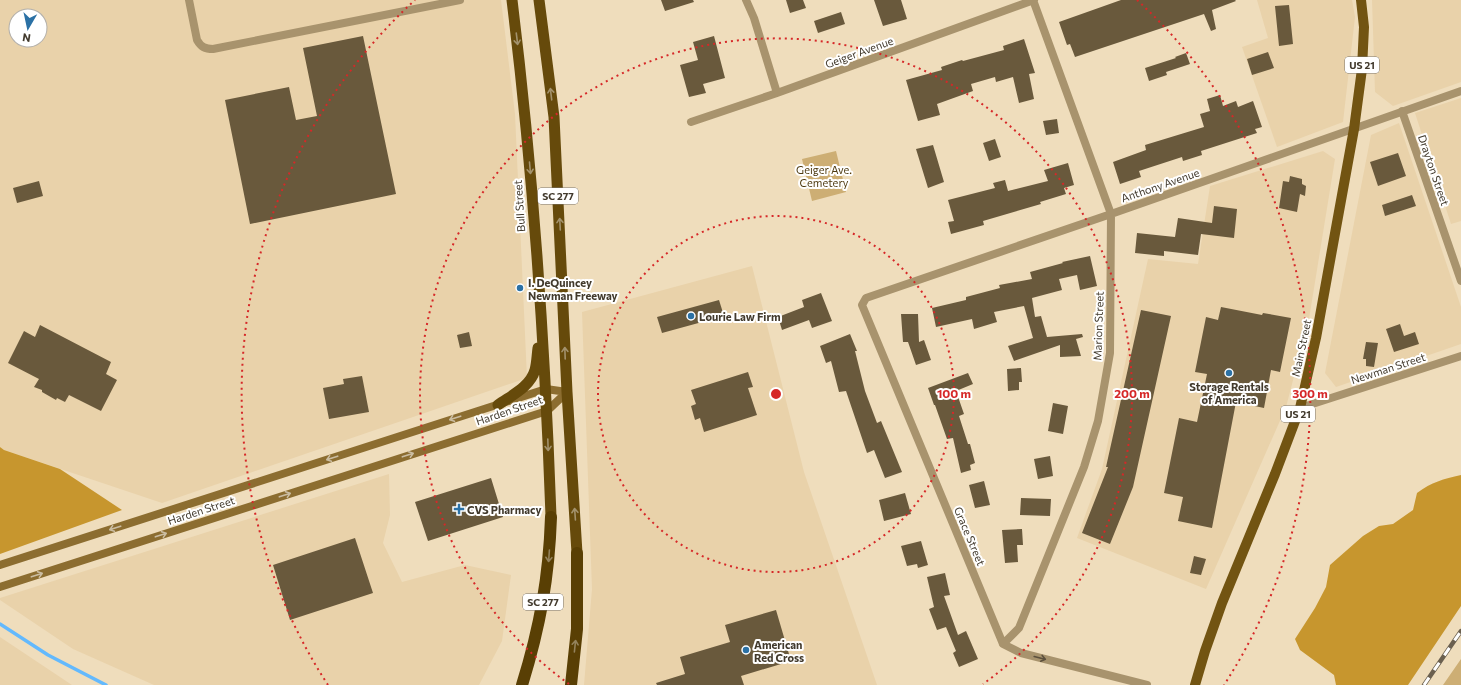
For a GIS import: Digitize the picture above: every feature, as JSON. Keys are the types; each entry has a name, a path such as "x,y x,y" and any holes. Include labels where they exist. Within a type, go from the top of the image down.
{"highway":[{"name":"Bull Street","path":"512,0 524,101 547,411"},
{"name":"SC 277","path":"539,0 554,117 567,392 577,553 577,629 571,685"},
{"path":"498,405 520,390 530,379 535,369 541,326"},
{"name":"SC 277","path":"522,685 530,658 545,592 548,570 551,517 547,411"}],"main road":[{"name":"Main Street","path":"1195,685 1222,603 1275,474 1300,408 1316,338 1354,129 1362,69 1364,27 1361,0"},
{"name":"Harden Street","path":"0,565 546,389 567,392"},
{"name":"Harden Street","path":"0,587 547,411 567,392"}],"street":[{"path":"189,0 197,40 200,45 206,49 213,49 460,0"},
{"path":"746,0 754,18 777,93"},
{"name":"Geiger Avenue","path":"691,122 777,93 1033,0"},
{"name":"Marion Street","path":"1003,644 1019,628 1084,467 1098,421 1110,353 1111,214 1033,0"},
{"name":"Anthony Avenue","path":"866,298 1461,91"},
{"name":"Drayton Street","path":"1402,111 1461,281"},
{"name":"Grace Street","path":"866,298 862,305 1003,644"},
{"name":"Newman Street","path":"1300,408 1461,356"},
{"path":"1003,644 1021,653 1147,685"}],"shaded area":[{"path":"0,0 501,0 515,114 527,378 162,503 4,450 0,447"},
{"path":"1257,0 1352,0 1355,17 1343,122 1277,147 1242,47 1268,38"},
{"path":"1372,0 1461,0 1461,82 1393,106 1375,92"},
{"path":"1461,98 1461,221 1451,224 1415,113"},
{"path":"1399,123 1461,307 1461,344 1336,387 1325,373 1371,135"},
{"path":"1323,151 1335,159 1309,319 1286,407 1206,589 1077,538 1102,469 1148,259 1198,264 1210,186"},
{"path":"752,266 804,472 877,685 584,685 592,589 582,312"},
{"path":"0,447 4,450 60,469 122,510 0,554"},
{"path":"389,474 390,515 383,543 402,582 465,565 511,575 502,641 479,685 154,685 73,649 0,600 0,598"},
{"path":"1461,475 1461,606 1408,685 1336,685 1334,675 1300,650 1295,639 1315,608 1326,587 1330,565 1363,536 1379,526 1393,524 1413,510 1417,493 1422,489 1438,481"},
{"path":"0,637 72,685 0,685"}],"green space":[{"name":"Geiger Ave. Cemetery","path":"836,151 846,192 812,201 802,159"},
{"path":"1461,659 1461,685 1443,685"}],"building":[{"path":"661,0 693,0 694,2 665,11"},
{"path":"786,0 803,0 806,8 790,13"},
{"path":"874,0 901,0 907,19 883,26"},
{"path":"1121,0 1236,1 1212,10 1216,29 1211,31 1204,14 1075,57 1070,44 1067,45 1059,22"},
{"path":"1289,5 1293,44 1279,46 1275,6"},
{"path":"841,12 845,24 818,33 814,21"},
{"path":"363,36 396,194 250,224 225,100 289,87 296,120 317,116 303,48"},
{"path":"714,36 725,78 703,84 706,93 689,97 680,65 698,60 693,42"},
{"path":"1024,39 1035,73 1029,74 1034,99 1019,103 1013,77 996,82 995,77 971,84 973,91 937,104 940,115 918,121 906,80 942,70 941,67 962,60 963,61 1004,50 1003,46"},
{"path":"1268,52 1274,68 1252,75 1247,59"},
{"path":"1186,53 1190,64 1166,72 1167,75 1149,81 1145,68 1176,58 1175,57"},
{"path":"1220,95 1223,106 1236,101 1238,107 1253,101 1262,127 1255,129 1257,133 1201,151 1202,155 1183,161 1182,157 1139,171 1141,177 1120,184 1113,162 1146,150 1145,145 1204,127 1200,114 1210,111 1207,99"},
{"path":"1057,119 1059,133 1046,135 1043,121"},
{"path":"995,139 1001,157 989,161 983,143"},
{"path":"933,145 944,182 928,188 916,149"},
{"path":"1398,153 1406,176 1378,186 1370,162"},
{"path":"1068,163 1074,185 1064,188 1066,194 1040,202 1041,204 983,221 984,225 951,234 948,222 954,221 948,200 995,188 993,183 1005,180 1008,191 1048,181 1044,170"},
{"path":"1290,176 1302,179 1302,184 1306,186 1305,196 1300,194 1297,212 1279,208 1283,181 1289,182"},
{"path":"39,181 43,196 17,203 13,188"},
{"path":"1412,195 1416,206 1385,216 1382,205"},
{"path":"1214,206 1237,209 1234,238 1201,234 1198,255 1164,251 1164,256 1135,253 1137,233 1175,237 1178,218 1212,223"},
{"path":"1090,256 1097,286 1080,290 1077,275 1059,279 1062,290 1032,298 1035,317 1041,316 1047,337 1082,334 1083,337 1076,339 1081,356 1060,357 1060,345 1014,361 1008,346 1033,338 1024,306 994,312 997,322 974,329 972,319 936,327 932,308 966,300 966,297 1000,288 999,285 1032,279 1030,272 1063,263 1062,262"},
{"path":"821,293 832,321 812,328 809,320 782,330 778,317 804,307 802,300"},
{"name":"Lourie Law Firm","path":"719,300 724,316 662,333 657,317"},
{"path":"1221,307 1262,315 1263,313 1291,318 1280,372 1271,370 1264,408 1236,402 1212,528 1178,521 1183,497 1164,493 1179,418 1197,422 1207,374 1195,372 1206,317 1218,320"},
{"path":"1141,310 1171,316 1133,487 1110,544 1082,533 1108,467 1106,467"},
{"path":"901,314 918,314 919,342 924,340 931,360 916,365 908,342 903,342"},
{"path":"1400,324 1404,336 1415,332 1419,344 1394,352 1386,329"},
{"path":"40,325 111,362 106,374 117,380 101,411 69,395 65,402 57,398 56,400 42,392 42,390 34,387 39,379 8,363 24,331 35,337"},
{"path":"469,332 472,346 460,348 457,335"},
{"path":"850,334 857,351 855,351 865,391 877,423 881,421 902,472 885,478 874,450 867,453 846,391 839,392 831,361 826,363 820,346"},
{"path":"1366,342 1378,343 1374,367 1366,366 1366,359 1363,359"},
{"path":"1021,368 1022,382 1019,382 1019,390 1008,391 1007,369"},
{"path":"748,372 753,387 748,388 757,415 704,432 700,418 695,420 691,406 696,404 691,390"},
{"path":"968,373 973,384 956,391 964,414 959,416 968,444 970,444 975,463 970,465 971,470 961,473 953,438 947,439 928,388"},
{"path":"362,376 369,412 329,419 323,388 344,384 343,379"},
{"path":"1053,403 1068,406 1063,434 1048,431"},
{"path":"1050,456 1053,476 1038,479 1034,459"},
{"path":"491,478 503,517 428,541 415,502"},
{"path":"984,481 990,505 975,508 969,485"},
{"path":"905,493 911,514 884,521 879,500"},
{"path":"1021,498 1051,499 1050,516 1020,515"},
{"path":"1022,529 1023,545 1017,545 1018,562 1005,563 1002,530"},
{"path":"355,538 373,593 290,620 273,565"},
{"path":"921,541 928,565 918,568 917,564 907,566 901,546"},
{"path":"1194,556 1206,559 1201,575 1190,573"},
{"path":"945,573 950,595 944,596 958,635 966,631 978,659 959,667 953,653 956,651 946,627 937,630 929,609 934,607 927,577"},
{"name":"American Red Cross","path":"776,610 791,661 741,676 744,685 657,685 656,683 685,674 680,657 730,642 725,625"}],"waterway":[{"path":"0,624 48,655 106,685"}],"railway":[{"path":"1424,685 1461,631"}],"place":[{"name":"I. DeQuincey Newman Freeway","path":"520,288"},
{"name":"Lourie Law Firm","path":"691,316"},
{"name":"Storage Rentals of America","path":"1229,373"},
{"name":"CVS Pharmacy","path":"459,509"},
{"name":"American Red Cross","path":"746,650"}]}
